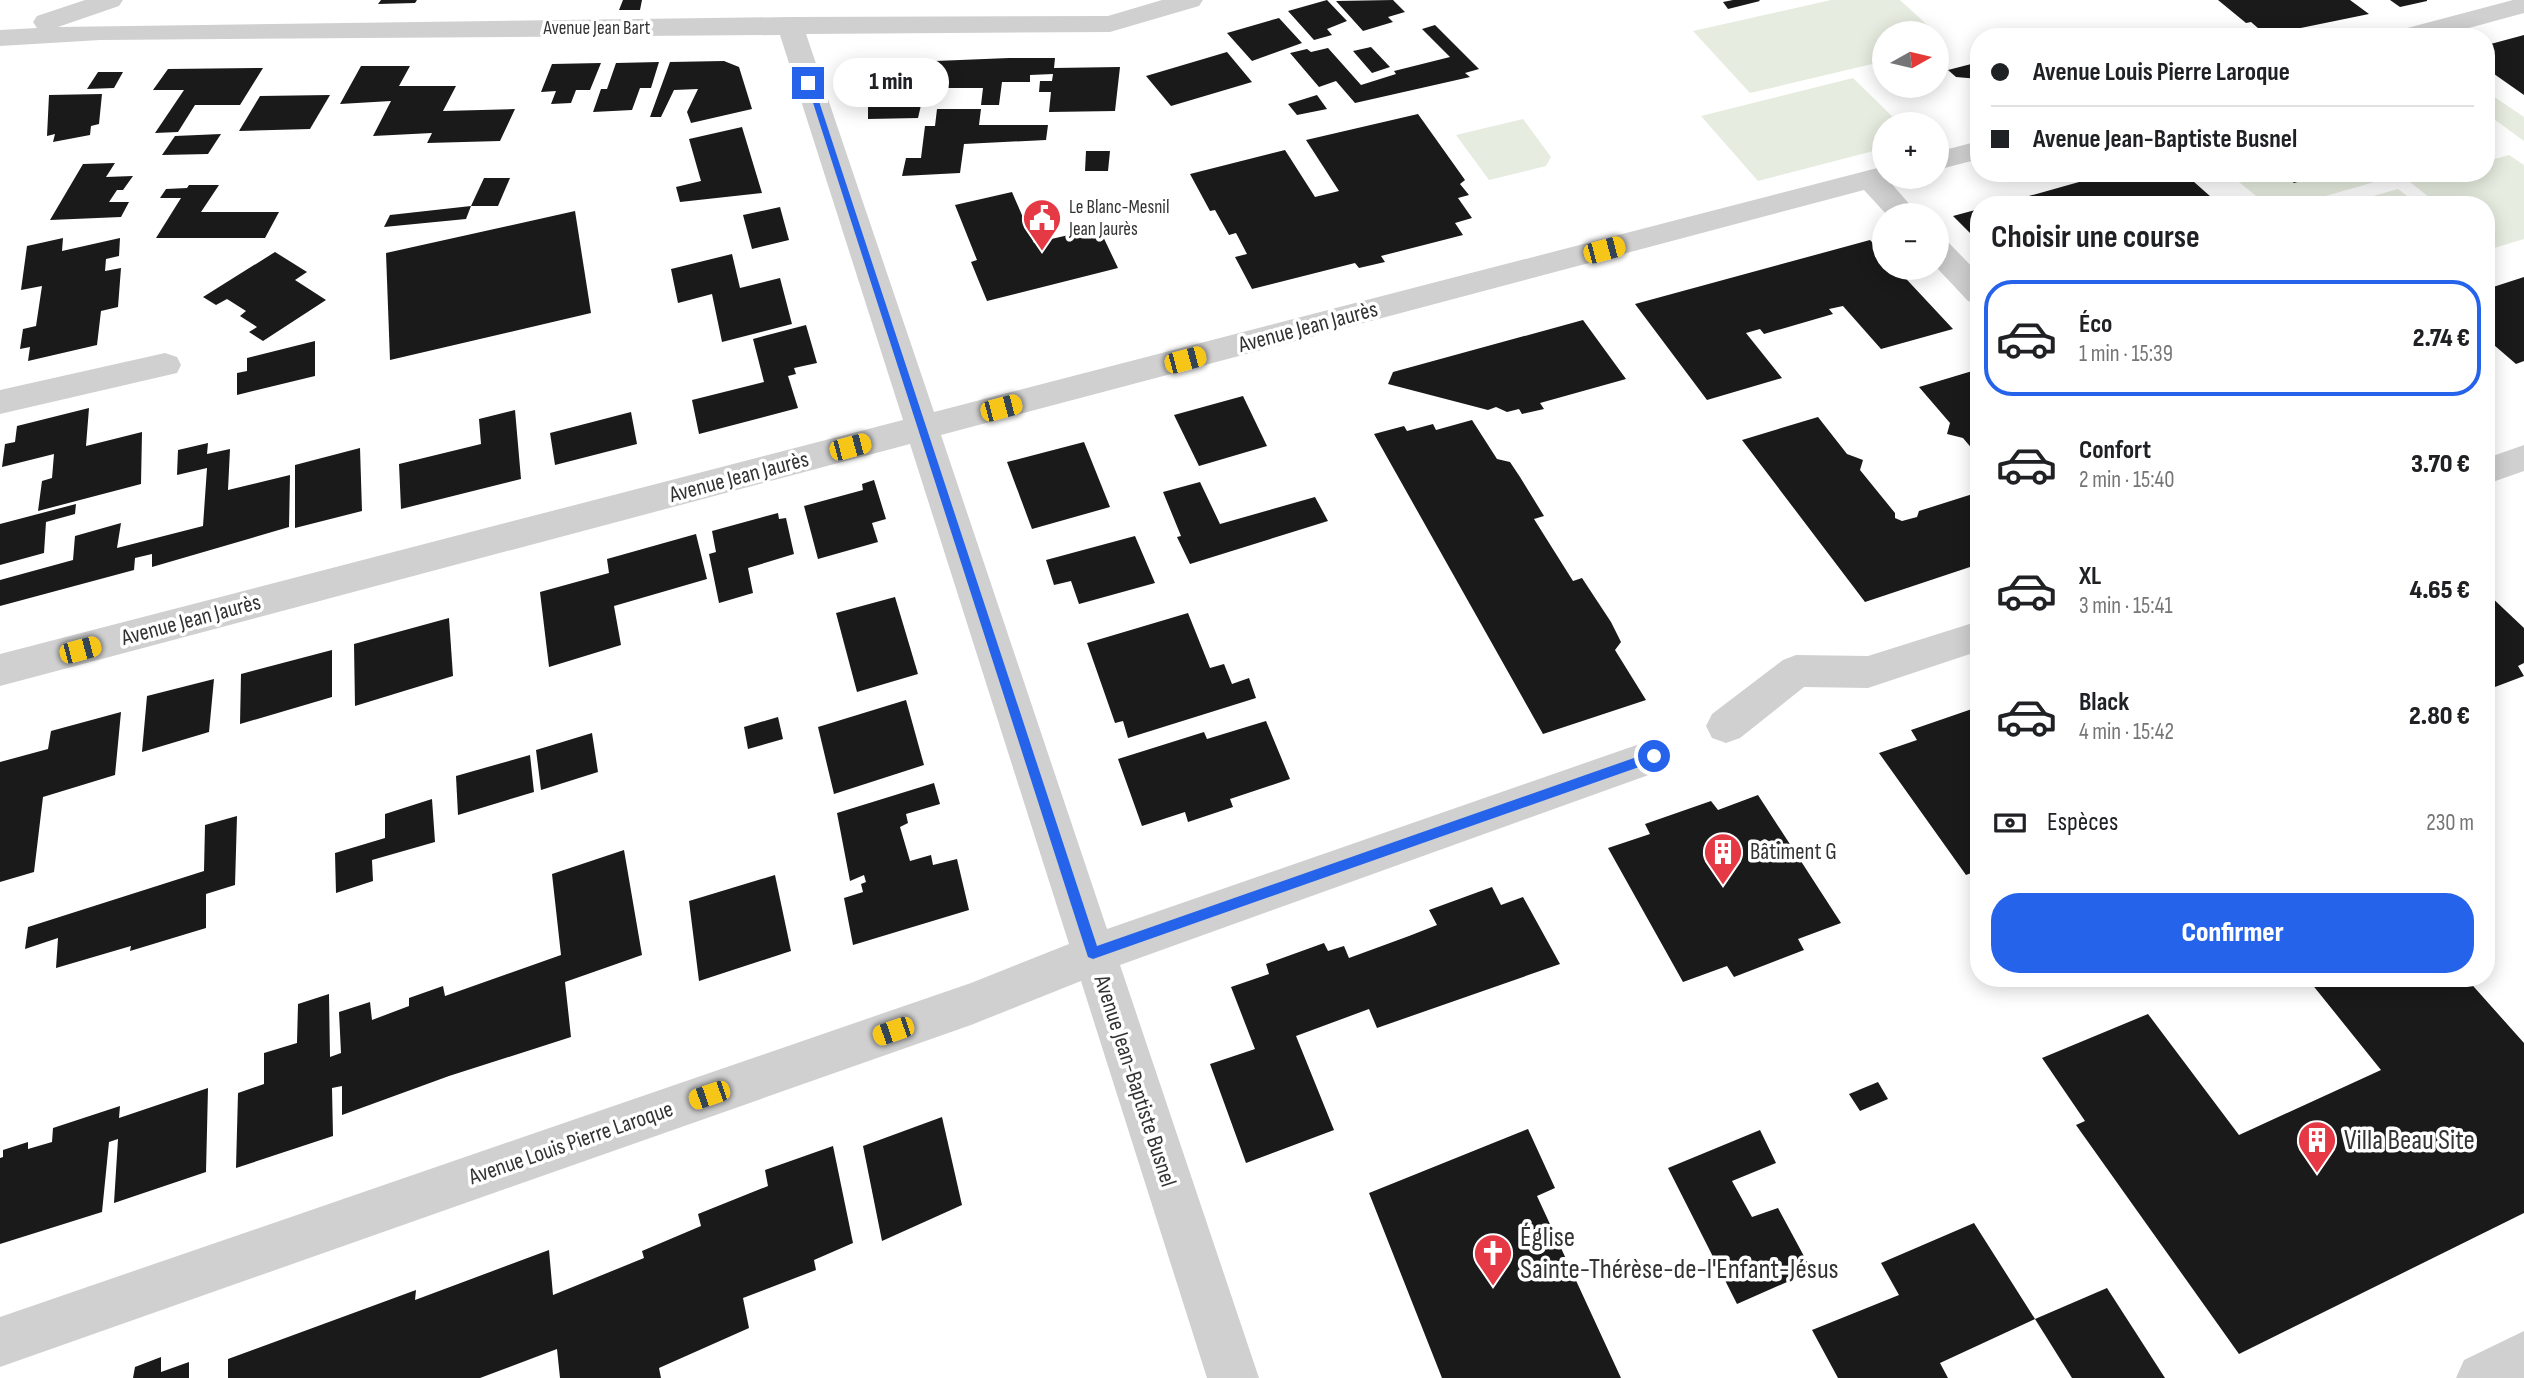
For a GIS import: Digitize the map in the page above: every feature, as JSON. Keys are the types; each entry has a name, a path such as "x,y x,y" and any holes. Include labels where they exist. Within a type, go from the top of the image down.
{"street":[{"path":"1,46 110,0"},
{"path":"790,25 844,0"},
{"name":"Avenue Jean Bart","path":"1,46 100,32 1110,24 1190,0"},
{"path":"2438,28 2524,5"},
{"name":"Avenue Jean-Baptiste Busnel","path":"790,25 1233,1378"},
{"path":"1949,158 1970,152"},
{"name":"Avenue Jean Jaurès","path":"0,670 1872,179"},
{"path":"1949,262 1970,284"},
{"path":"0,402 164,365"},
{"path":"2495,468 2524,458"},
{"path":"1726,726 1796,671 1868,672 1970,639"},
{"name":"Avenue Louis Pierre Laroque","path":"0,1342 971,1004 1093,953 1654,756"},
{"path":"2482,1378 2524,1356"}],"shaded area":[{"path":"1831,0 1900,0 1923,21 1872,21 1872,64 1750,93 1693,31"},
{"path":"1853,78 1888,112 1872,112 1872,151 1758,181 1701,116"},
{"path":"2495,97 2524,117 2524,141 2495,120"},
{"path":"1523,119 1551,157 1546,166 1489,180 1456,135"},
{"path":"2509,155 2524,165 2524,239 2495,248 2495,196 2428,196 2410,182 2495,182 2495,159"},
{"path":"2239,182 2374,182 2326,196 2256,196"},
{"path":"2398,189 2407,196 2374,196"}],"building":[{"path":"381,0 417,0 415,3 378,4"},
{"path":"623,0 642,0 640,10 619,10"},
{"path":"1327,0 1347,21 1327,29 1332,35 1314,40 1288,11"},
{"path":"1393,0 1405,12 1388,17 1393,22 1363,31 1336,1"},
{"path":"2218,0 2350,0 2369,14 2300,28 2258,28 2251,22 2246,23"},
{"path":"2390,0 2427,0 2427,1 2400,7"},
{"path":"1760,1 1728,9 1723,2"},
{"path":"1279,18 1302,43 1252,61 1227,33"},
{"path":"1435,25 1479,69 1465,73 1470,77 1355,103 1336,81 1319,87 1290,53 1328,48 1361,85 1396,74 1394,71 1450,57 1422,29"},
{"path":"2524,35 2524,95 2495,75 2495,43"},
{"path":"1371,47 1390,67 1372,73 1353,51"},
{"path":"1227,52 1252,82 1171,106 1146,76"},
{"path":"1055,58 1054,68 1120,67 1115,111 1049,112 1051,92 1039,92 1040,81 1052,81 1053,74 1030,75 1030,82 1002,82 999,105 981,105 983,88 904,88 911,62"},
{"path":"724,61 739,67 752,109 691,123 687,112 698,89 674,90 661,117 650,117 670,62"},
{"path":"659,62 651,88 640,88 632,110 593,112 601,89 607,89 616,63"},
{"path":"601,63 590,90 576,90 571,103 551,104 556,91 541,92 552,64"},
{"path":"1970,64 1970,78 1956,77 1950,69"},
{"path":"361,66 410,66 399,86 456,86 443,111 515,109 500,141 427,143 432,133 373,136 391,101 340,104"},
{"path":"263,68 240,105 195,105 178,132 155,133 184,90 153,90 168,69"},
{"path":"98,72 123,72 114,88 87,89"},
{"path":"875,92 924,92 918,118 868,119 868,98 874,98"},
{"path":"102,94 99,124 91,126 90,135 53,142 55,134 47,136 49,95"},
{"path":"330,95 310,129 239,131 260,96"},
{"path":"1317,95 1327,109 1297,115 1288,104"},
{"path":"937,109 981,109 979,125 1048,125 1046,140 964,144 960,173 902,176 906,158 921,158 925,126 935,126"},
{"path":"1418,114 1465,180 1460,184 1469,195 1458,198 1472,218 1455,223 1463,235 1381,256 1385,262 1359,268 1355,263 1252,289 1235,257 1247,254 1236,233 1229,235 1215,210 1210,211 1190,174 1285,150 1315,197 1339,191 1306,140"},
{"path":"742,127 762,193 680,202 676,187 701,181 689,139"},
{"path":"221,134 208,154 162,155 175,136"},
{"path":"1086,151 1110,151 1108,171 1085,171"},
{"path":"115,163 106,177 133,176 123,190 117,190 109,202 129,202 121,217 50,220 83,164"},
{"path":"484,178 510,178 498,206 471,206"},
{"path":"2079,182 2194,182 2210,196 2029,196"},
{"path":"189,185 219,185 201,212 279,212 265,238 156,238 181,198 160,198 166,189 187,188"},
{"name":"Le Blanc-Mesnil Jean Jaurès","path":"1012,192 1034,243 1099,228 1118,268 987,301 971,262 977,260 955,205"},
{"path":"471,206 466,219 384,227 390,215"},
{"path":"780,207 789,240 752,249 743,215"},
{"path":"575,211 591,313 390,360 386,253"},
{"path":"1970,211 1970,233 1953,216"},
{"path":"63,238 62,251 120,238 119,256 106,259 105,271 121,268 118,307 101,311 97,345 28,361 30,347 20,349 23,329 36,326 42,286 21,290 27,246"},
{"path":"1870,240 1872,280 1907,280 1953,329 1881,349 1843,306 1829,309 1833,314 1764,334 1760,329 1746,333 1782,378 1707,400 1635,304"},
{"path":"275,252 307,272 295,280 326,300 263,341 249,332 257,327 240,316 246,311 227,299 216,305 203,297"},
{"path":"732,254 740,288 780,278 792,324 722,342 712,294 678,303 671,269"},
{"path":"2524,277 2524,361 2516,364 2495,346 2495,286"},
{"path":"1583,320 1626,379 1540,403 1544,409 1522,414 1519,409 1507,412 1496,407 1488,410 1388,384 1393,372"},
{"path":"806,325 817,363 794,368 796,374 788,376 798,408 699,434 692,400 764,382 753,339"},
{"path":"315,341 315,376 237,395 237,373 247,371 247,358"},
{"path":"1970,372 1970,446 1963,438 1947,434 1950,423 1919,387"},
{"path":"1243,396 1267,446 1199,466 1174,415"},
{"path":"89,408 86,446 142,432 141,484 38,511 42,481 52,478 54,454 2,467 5,444 15,442 17,426"},
{"path":"515,410 521,479 401,509 399,464 481,444 479,419"},
{"path":"631,412 637,444 555,465 550,433"},
{"path":"1818,417 1847,454 1863,460 1860,470 1895,513 1895,518 1902,521 1917,517 1919,511 1970,495 1970,567 1865,602 1742,440"},
{"path":"1472,420 1497,459 1510,462 1520,477 1544,516 1534,519 1573,581 1582,578 1611,622 1621,642 1615,650 1646,700 1543,734 1374,434 1404,426 1407,431 1433,424 1436,430"},
{"path":"1084,442 1110,507 1032,529 1007,462"},
{"path":"208,443 207,454 230,449 228,490 290,475 289,527 152,567 152,554 135,558 134,570 0,606 0,580 73,560 75,536 121,523 117,548 203,526 207,468 177,475 178,450"},
{"path":"360,448 362,511 295,528 295,465"},
{"path":"874,480 886,519 872,523 878,542 818,559 804,506 863,490 862,484"},
{"path":"1200,482 1220,524 1315,497 1328,521 1190,564 1177,537 1181,536 1163,492"},
{"path":"76,504 75,514 46,522 44,553 0,565 0,524"},
{"path":"778,513 779,519 786,518 794,554 748,568 753,593 719,603 709,554 716,552 712,531"},
{"path":"696,534 707,579 614,606 621,645 549,667 540,592 609,573 607,559"},
{"path":"1135,536 1155,583 1079,604 1071,581 1054,585 1046,560"},
{"path":"895,597 918,674 857,692 836,613"},
{"path":"2495,601 2524,628 2524,663 2518,666 2524,676 2495,687"},
{"path":"1188,613 1210,668 1224,664 1232,684 1249,678 1256,698 1128,738 1123,721 1115,723 1087,643"},
{"path":"449,618 453,676 355,706 354,644"},
{"path":"332,650 332,697 240,724 241,674"},
{"path":"214,679 209,732 142,752 147,696"},
{"path":"906,700 924,765 834,794 818,727"},
{"path":"1970,710 1970,873 1966,875 1879,753 1917,740 1911,730"},
{"path":"121,712 115,775 43,797 34,872 0,882 0,762 48,749 51,731"},
{"path":"778,717 783,739 748,749 744,727"},
{"path":"1266,721 1290,779 1230,799 1233,807 1188,822 1185,812 1142,826 1118,759 1204,732 1207,739"},
{"path":"592,733 598,772 541,790 536,750"},
{"path":"530,755 534,792 458,815 456,776"},
{"path":"934,783 940,804 906,814 908,823 900,827 910,861 931,855 933,865 957,859 969,910 853,945 844,898 863,892 861,884 866,882 864,875 850,881 837,813"},
{"name":"Bâtiment G","path":"1758,795 1841,923 1798,939 1804,950 1734,977 1727,966 1683,982 1608,848 1650,834 1645,824 1711,801 1718,810"},
{"path":"432,799 435,842 372,860 373,881 336,893 335,853 385,838 385,814"},
{"path":"237,816 235,885 206,894 206,928 130,951 131,946 56,968 58,938 25,949 28,927 204,871 205,825"},
{"path":"624,850 642,955 565,982 571,1037 449,1076 342,1115 342,1086 332,1088 333,1136 236,1168 238,1093 264,1084 264,1053 297,1043 298,1004 329,994 330,1057 341,1053 339,1012 370,1002 372,1020 409,1006 409,998 443,986 445,996 561,955 552,874"},
{"path":"775,875 791,951 699,981 689,901"},
{"path":"1492,887 1501,905 1523,897 1560,964 1377,1028 1369,1009 1296,1036 1334,1130 1246,1163 1210,1064 1255,1049 1231,987 1269,974 1266,964 1324,943 1328,951 1344,946 1349,958 1409,936 1437,925 1429,910"},
{"name":"Villa Beau Site","path":"2314,987 2474,987 2524,1043 2524,1213 2239,1354 2076,1125 2085,1121 2042,1058 2148,1014 2239,1135 2381,1070"},
{"path":"1878,1082 1888,1099 1860,1111 1849,1094"},
{"path":"208,1088 206,1172 114,1203 118,1139 109,1142 102,1212 0,1244 0,1158 3,1157 3,1150 28,1142 28,1149 52,1142 53,1128 120,1106 119,1118"},
{"path":"942,1117 962,1205 882,1241 863,1146"},
{"name":"Église Sainte-Thérèse-de-l'Enfant-Jésus","path":"1528,1129 1555,1188 1537,1196 1621,1378 1442,1378 1369,1193"},
{"path":"1760,1130 1776,1163 1732,1181 1752,1217 1778,1208 1812,1271 1737,1304 1668,1168"},
{"path":"833,1146 853,1243 814,1260 816,1270 743,1298 749,1328 659,1368 661,1378 560,1378 557,1349 480,1378 228,1378 228,1359 416,1290 415,1300 549,1250 553,1295 644,1258 642,1251 701,1226 698,1214 768,1186 765,1170"},
{"path":"1974,1223 2035,1319 1940,1363 1948,1378 1838,1378 1812,1330 1899,1295 1881,1263"},
{"path":"2107,1288 2165,1378 2072,1378 2035,1319"},
{"path":"161,1357 161,1372 189,1362 189,1378 133,1378 135,1367"}],"place":[{"name":"Le Blanc-Mesnil Jean Jaurès","path":"1042,252"},
{"name":"Bâtiment G","path":"1723,886"},
{"name":"Villa Beau Site","path":"2317,1174"},
{"name":"Église Sainte-Thérèse-de-l'Enfant-Jésus","path":"1493,1287"}],"route":[{"path":"808,83 1093,953 1654,756"}]}
